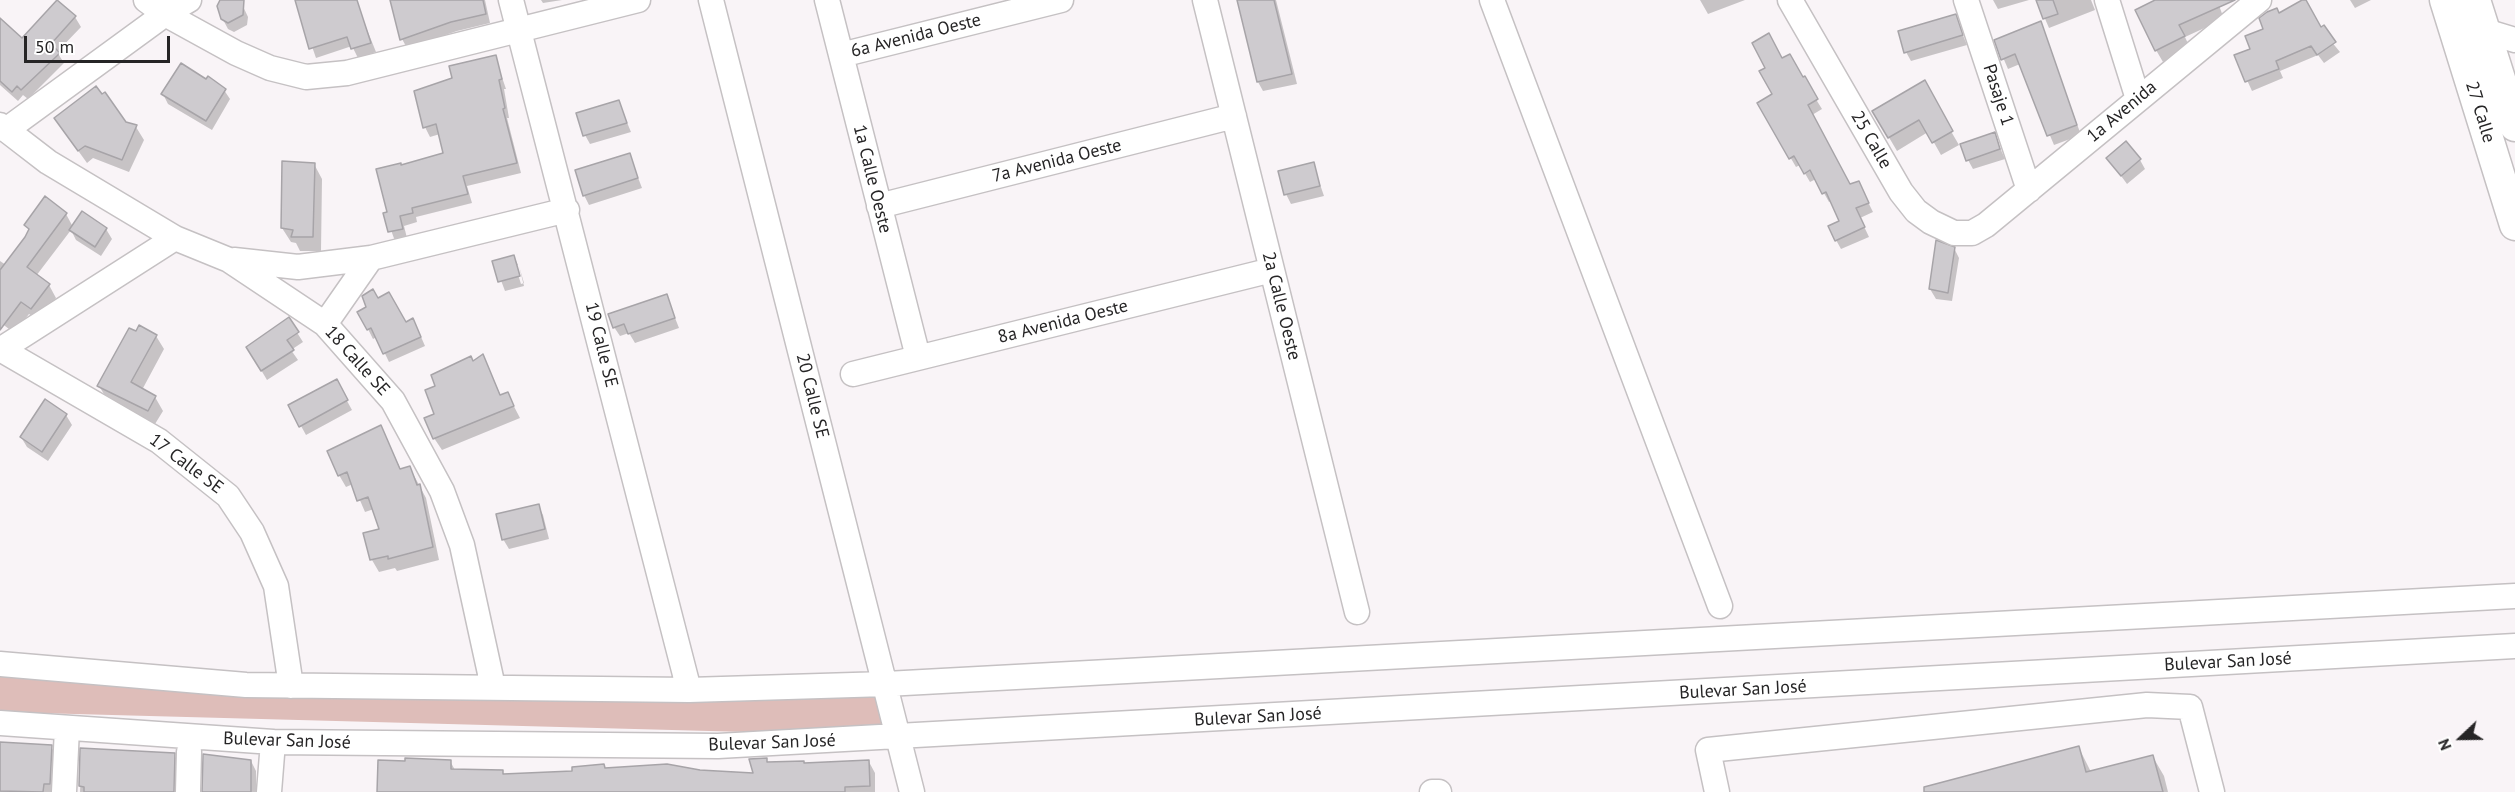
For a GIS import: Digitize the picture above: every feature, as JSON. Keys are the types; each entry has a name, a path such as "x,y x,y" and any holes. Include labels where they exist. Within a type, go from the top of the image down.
{"main road":[{"name":"27 Calle","path":"2445,0 2515,225"},
{"name":"27 Calle","path":"2475,0 2515,126"}],"street":[{"path":"146,0 165,14 236,53 270,68 306,77 347,73 638,0"},
{"path":"3,127 165,14 189,0"},
{"name":"19 Calle SE","path":"511,0 689,690"},
{"name":"20 Calle SE","path":"711,0 912,792"},
{"name":"1a Calle Oeste","path":"827,0 918,357"},
{"name":"6a Avenida Oeste","path":"841,55 1062,0"},
{"name":"2a Calle Oeste","path":"1204,0 1357,612"},
{"path":"1492,0 1720,606"},
{"name":"25 Calle","path":"1790,0 1901,192 1916,211 1954,233 1972,233 1986,225"},
{"name":"Pasaje 1","path":"1966,0 2029,190"},
{"path":"2107,0 2138,99"},
{"name":"1a Avenida","path":"1986,225 2259,0"},
{"path":"2485,31 2515,40"},
{"name":"7a Avenida Oeste","path":"879,206 1234,116"},
{"name":"18 Calle SE","path":"3,127 48,162 175,238 229,260 325,324 393,401 442,491 462,545 493,687"},
{"path":"229,260 298,267 371,258 567,210"},
{"path":"0,350 175,238"},
{"path":"325,324 371,258"},
{"name":"8a Avenida Oeste","path":"853,374 1272,270"},
{"name":"17 Calle SE","path":"0,350 159,441 228,496 252,532 276,586 291,686"},
{"path":"0,664 246,685 689,690 886,684 2515,596"},
{"name":"Bulevar San José","path":"0,723 273,742 718,746 898,738 2515,646"},
{"path":"1717,792 1708,750 2147,705 2190,707 2212,792"},
{"path":"63,792 67,728"},
{"path":"269,792 273,742"},
{"path":"188,792 189,752"},
{"path":"1432,792 1439,792"}],"shaded area":[{"path":"0,662 248,676 884,686 896,736 0,712"}],"building":[{"path":"57,0 76,16 51,44 60,53 21,90 17,86 12,92 0,81 0,18 22,38"},
{"path":"220,0 244,0 243,15 228,23 221,19 217,6"},
{"path":"295,0 357,0 371,43 351,49 347,37 309,49"},
{"path":"390,0 483,0 486,14 451,22 400,40"},
{"path":"1237,0 1274,0 1292,74 1257,82"},
{"path":"2036,0 2053,0 2058,14 2043,19"},
{"path":"2155,0 2235,0 2179,25 2185,36 2155,51 2135,10"},
{"path":"2306,0 2321,27 2324,25 2336,42 2317,55 2311,46 2276,61 2279,69 2245,82 2234,55 2250,49 2245,36 2263,29 2259,18 2267,12 2277,8 2279,13"},
{"path":"1956,14 1963,35 1904,53 1898,31"},
{"path":"2041,21 2077,125 2047,136 2015,54 2001,60 1994,40"},
{"path":"1769,33 1782,58 1790,54 1803,77 1805,76 1818,99 1808,105 1850,184 1859,181 1869,203 1856,208 1865,227 1835,241 1828,226 1839,221 1826,192 1822,194 1810,170 1804,174 1794,156 1789,159 1757,103 1772,94 1759,71 1765,68 1752,43"},
{"path":"496,55 502,79 499,80 505,108 503,109 517,163 463,176 468,194 412,208 413,213 400,216 403,229 388,232 383,213 387,212 376,169 401,163 401,165 443,153 436,124 423,128 414,91 452,78 449,66"},
{"path":"181,63 206,79 208,76 226,89 206,121 161,94"},
{"path":"1925,80 1953,131 1932,143 1919,120 1888,138 1872,111"},
{"path":"96,86 102,94 105,92 126,122 137,125 122,160 85,146 78,151 54,118"},
{"path":"619,100 627,123 583,136 576,113"},
{"path":"1995,132 2000,149 1966,161 1960,144"},
{"path":"2126,141 2141,159 2121,176 2106,158"},
{"path":"630,153 638,178 583,196 575,170"},
{"path":"282,161 315,163 313,237 291,237 293,230 281,228"},
{"path":"1314,162 1320,186 1284,195 1278,171"},
{"path":"45,196 67,213 27,267 50,284 31,309 21,302 0,330 0,270 25,237 29,229 24,225"},
{"path":"82,211 107,228 95,247 69,230"},
{"path":"1936,240 1955,247 1948,293 1929,289"},
{"path":"514,255 520,276 498,282 492,261"},
{"path":"373,289 378,298 389,292 406,322 413,318 421,337 383,354 371,328 367,330 357,312 366,307 362,296"},
{"path":"667,294 675,318 628,334 624,324 613,328 608,314"},
{"path":"289,317 299,332 287,340 294,350 261,371 246,347"},
{"path":"139,325 157,335 131,382 156,396 148,411 97,386 129,328 136,331"},
{"path":"483,354 500,395 508,392 514,406 433,439 424,418 434,414 425,390 435,386 431,375 471,356 473,361"},
{"path":"337,379 348,400 299,427 288,405"},
{"path":"45,399 67,414 42,452 20,437"},
{"path":"381,425 400,469 410,466 417,485 420,484 433,547 388,559 388,556 370,560 363,533 379,529 368,497 357,501 347,472 338,476 327,451"},
{"path":"539,504 545,529 502,540 496,514"},
{"path":"0,742 52,745 50,784 44,784 43,792 0,791"},
{"path":"2079,746 2086,772 2153,755 2163,792 1924,792 1924,787"},
{"path":"80,748 175,753 174,792 84,792 84,787 79,786"},
{"path":"203,754 251,760 251,792 202,792"},
{"path":"405,758 451,760 451,769 503,770 503,774 572,771 572,767 604,764 605,768 667,764 700,770 753,773 749,759 767,758 767,762 804,761 804,763 869,760 870,786 845,787 845,792 377,792 378,760 405,761"}]}
